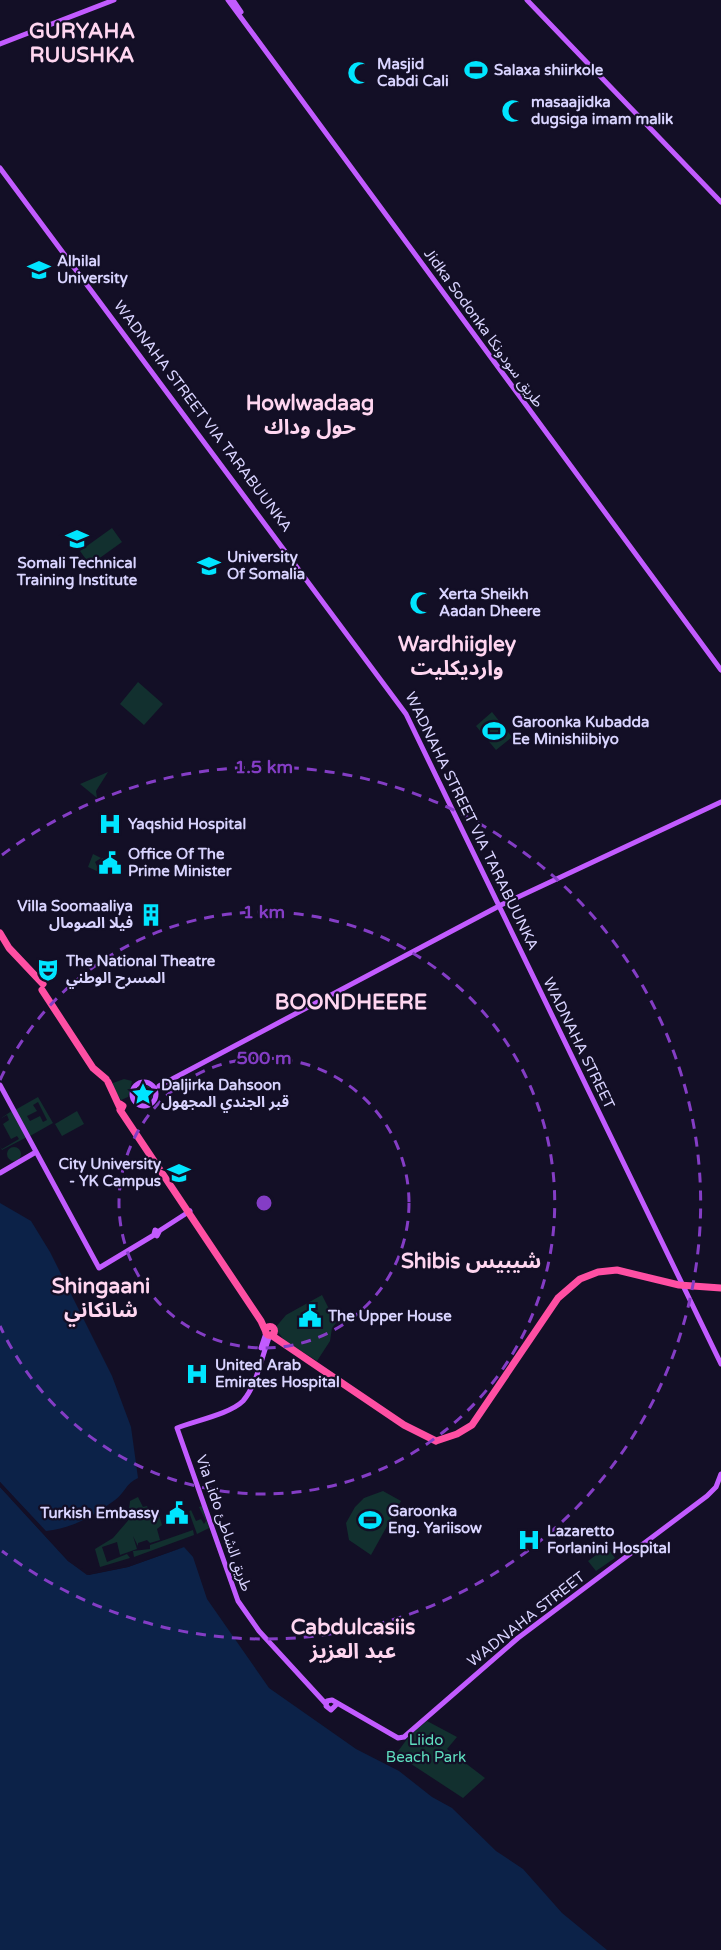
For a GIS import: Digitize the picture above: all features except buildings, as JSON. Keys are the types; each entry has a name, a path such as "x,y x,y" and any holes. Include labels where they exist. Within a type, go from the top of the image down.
{"highway":[{"path":"0,933 14,954"},
{"path":"0,937 42,987 270,1332 354,1390 436,1441 457,1434 472,1425 558,1298 572,1283 594,1273 616,1270 683,1286 721,1289"}],"main road":[{"path":"0,42 108,0"},
{"path":"0,42 114,0"},
{"name":"Jidka Sodonka طريق سودونكا","path":"228,0 721,668"},
{"name":"Jidka Sodonka طريق سودونكا","path":"233,0 721,668"},
{"path":"527,0 721,202"},
{"path":"0,166 374,666"},
{"name":"WADNAHA STREET VIA TARABUUNKA","path":"0,166 405,708 433,767"},
{"name":"WADNAHA STREET","path":"374,666 398,700 433,767 683,1286"},
{"path":"121,1107 129,1100 138,1083 156,1086 500,906 721,802"},
{"path":"0,1085 99,1268 189,1211"},
{"path":"121,1107 135,1103 150,1106 156,1093 156,1086"},
{"path":"131,1095 135,1103"},
{"path":"0,1173 36,1152"},
{"path":"683,1286 721,1364"},
{"path":"177,1427 243,1401 270,1332"},
{"name":"Via Lido طريق الشاطئ","path":"177,1427 191,1463"},
{"name":"Via Lido طريق الشاطئ","path":"177,1427 240,1600 260,1629 327,1702 333,1701 335,1707"},
{"name":"WADNAHA STREET","path":"335,1707 398,1738 404,1737 518,1638 706,1496 716,1487 721,1473"},
{"path":"335,1707 398,1740 403,1740 520,1641 713,1494 721,1480"}],"green space":[{"path":"112,528 122,542 90,565 80,551"},
{"path":"138,682 163,704 144,725 120,704"},
{"name":"Garoonka Kubadda Ee Minishiibiyo","path":"492,712 512,737 496,750 476,726"},
{"path":"108,772 96,791 97,798 80,784"},
{"path":"93,854 101,858 95,862 97,866 102,858 107,860 101,873 88,867"},
{"path":"124,1079 132,1081 128,1097 121,1100 113,1088 113,1083"},
{"path":"144,1085 150,1088 153,1094 150,1100 144,1103 138,1100 135,1094 138,1088"},
{"path":"38,1097 53,1123 30,1136 15,1110","holes":["38,1102 47,1120 43,1122 40,1116 30,1121 27,1116 37,1111 33,1105"]},
{"path":"13,1110 27,1137 2,1150 0,1146 2,1149 19,1139 17,1136 11,1139 3,1124 9,1120 7,1115 0,1119"},
{"path":"77,1111 84,1124 62,1136 55,1124"},
{"path":"11,1147 17,1147 21,1154 17,1161 11,1161 7,1157 7,1151"},
{"path":"322,1295 336,1323 332,1328 330,1341 317,1361 284,1340 275,1328 286,1315"},
{"name":"Garoonka Eng. Yariisow","path":"383,1491 401,1501 371,1555 349,1540 346,1523 355,1507 364,1498"},
{"path":"138,1497 143,1507 147,1506 149,1511 157,1507 149,1512 158,1512 162,1525 157,1529 160,1540 150,1543 147,1540 138,1543 138,1546 133,1536 137,1549 120,1555 117,1542 102,1547 107,1562 127,1554 130,1558 100,1567 95,1549 113,1538 132,1516 128,1517 130,1501"},
{"path":"202,1506 209,1528 197,1534 189,1512 191,1510 196,1521 201,1519 204,1524 206,1521 199,1507"},
{"path":"193,1530 194,1535 134,1557 133,1551 150,1549 150,1545"},
{"path":"607,1547 615,1558 596,1571 588,1561"},
{"name":"Liido Beach Park","path":"427,1721 457,1737 447,1749 485,1778 463,1798 396,1754 410,1735"}],"water":[{"path":"0,1203 31,1221 50,1252 112,1376 131,1427 138,1478 118,1498 99,1511 74,1524 55,1530 46,1531 0,1482"},
{"path":"0,1487 68,1561 89,1575 128,1567 184,1547 193,1557 207,1599 269,1688 356,1749 399,1771 432,1797 452,1808 496,1851 523,1869 562,1913 607,1950 0,1950"}],"pier":[{"path":"0,1482 70,1559 87,1573 127,1565 184,1547 128,1567 87,1575 68,1561 0,1487"}],"place":[{"name":"Salaxa shiirkole","path":"476,70"},
{"name":"Masjid Cabdi Cali","path":"359,73"},
{"name":"masaajidka dugsiga imam malik","path":"513,111"},
{"name":"Alhilal University","path":"39,270"},
{"name":"Somali Technical Training Institute","path":"77,539"},
{"name":"University Of Somalia","path":"209,566"},
{"name":"Xerta Sheikh Aadan Dheere","path":"421,603"},
{"name":"Garoonka Kubadda Ee Minishiibiyo","path":"494,731"},
{"name":"Yaqshid Hospital","path":"110,824"},
{"name":"Office Of The Prime Minister","path":"110,863"},
{"name":"Villa Soomaaliya فيلا الصومال","path":"151,915"},
{"name":"The National Theatre المسرح الوطني","path":"48,970"},
{"name":"Daljirka Dahsoon قبر الجندي المجهول","path":"143,1094"},
{"name":"City University - YK Campus","path":"179,1173"},
{"name":"The Upper House","path":"310,1316"},
{"name":"United Arab Emirates Hospital","path":"197,1374"},
{"name":"Turkish Embassy","path":"177,1513"},
{"name":"Garoonka Eng. Yariisow","path":"370,1520"},
{"name":"Lazaretto Forlanini Hospital","path":"529,1540"}],"district":[{"name":"GURYAHA RUUSHKA","path":"82,43"},
{"name":"Howlwadaag حول وداك","path":"310,415"},
{"name":"Wardhiigley وارديكليت","path":"457,656"},
{"name":"BOONDHEERE","path":"351,1002"},
{"name":"Shibis شيبيس","path":"471,1261"},
{"name":"Shingaani شانكاني","path":"101,1298"},
{"name":"Cabdulcasiis عبد العزيز","path":"353,1639"}]}
